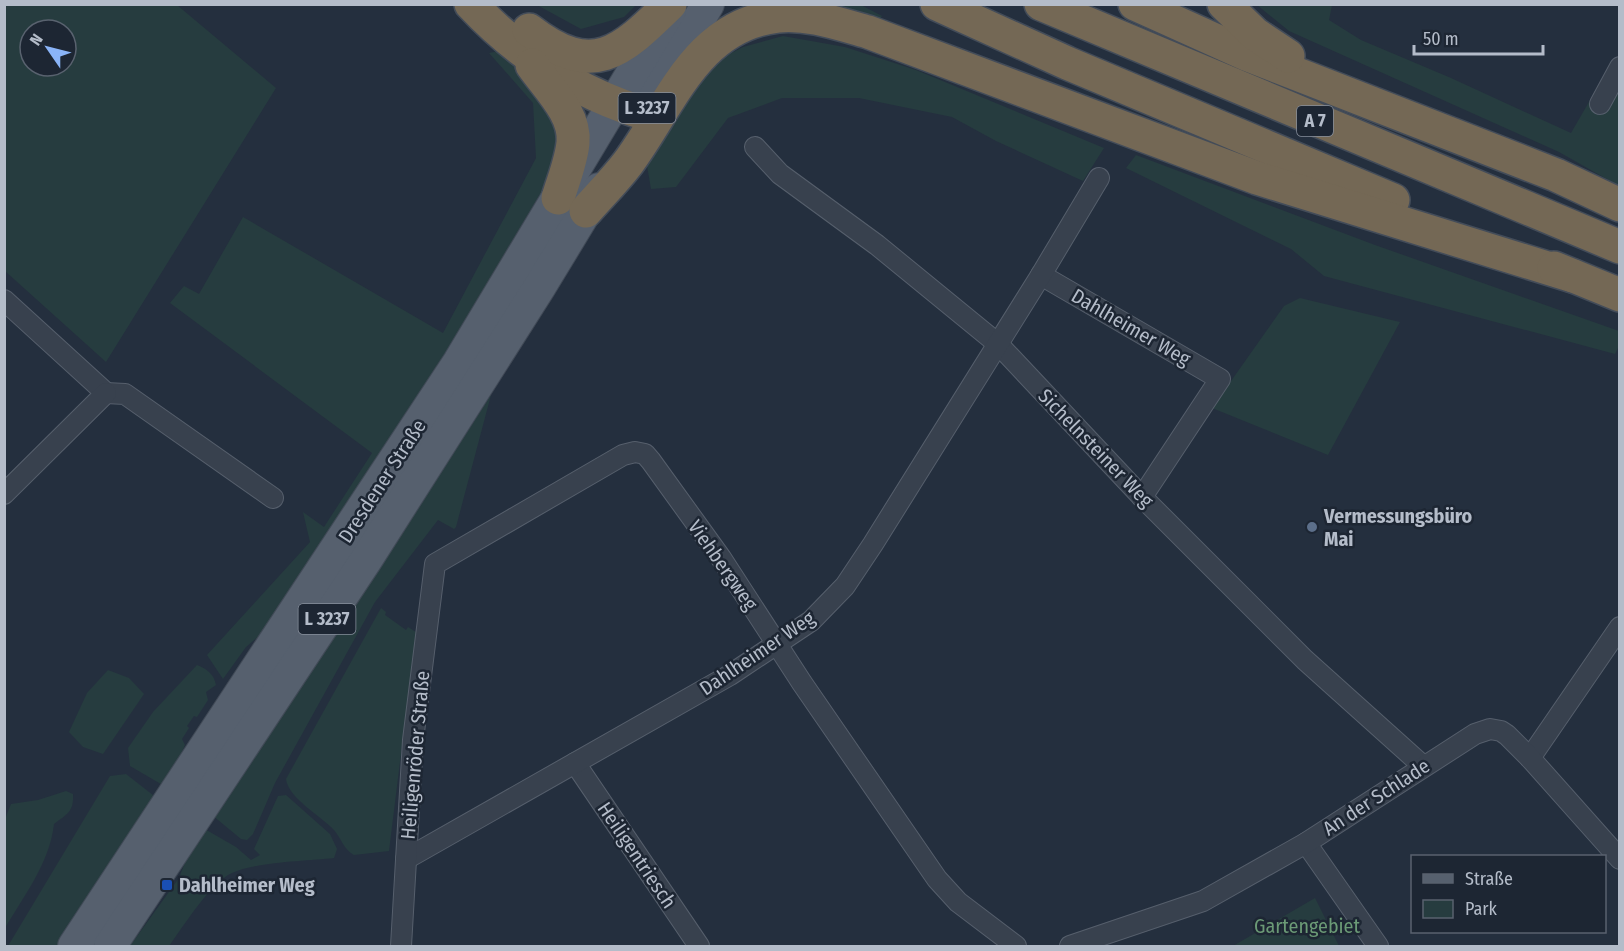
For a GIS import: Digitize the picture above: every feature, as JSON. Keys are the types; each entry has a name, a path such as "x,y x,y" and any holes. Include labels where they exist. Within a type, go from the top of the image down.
{"highway":[{"path":"471,4 524,54 582,89 628,109"},
{"path":"501,4 523,25 552,47 577,55 590,56 624,46 672,4"},
{"name":"A 7","path":"937,4 1067,63 1620,295"},
{"name":"A 7","path":"1041,4 1620,247"},
{"path":"1136,4 1248,55 1556,175 1620,205"},
{"path":"1224,4 1273,48 1360,97"},
{"path":"572,205 627,164 690,68 710,46 721,37 747,24 780,16 796,16 868,32 1257,178 1573,276"},
{"path":"524,54 562,107 572,130 572,205"}],"main road":[{"name":"Dresdener Straße","path":"628,109 672,4"},
{"name":"Dresdener Straße","path":"74,946 459,362 572,205 628,109 708,4"},
{"name":"Dresdener Straße","path":"110,946 366,560 539,288 572,205"}],"street":[{"path":"1600,104 1620,67"},
{"name":"Sichelnsteiner Weg","path":"755,147 780,174 877,245 998,344 1143,497 1305,660 1423,766"},
{"name":"Dahlheimer Weg","path":"406,859 481,814 730,675 811,621 845,586 873,544 1099,178"},
{"name":"Dahlheimer Weg","path":"1041,275 1220,378 1143,497"},
{"path":"4,300 106,393 125,394 273,498"},
{"path":"4,494 106,393"},
{"name":"Viehbergweg","path":"435,564 623,455 635,452 645,454 721,558 776,643 938,879 958,902 1016,946"},
{"name":"Heiligenröder Straße","path":"400,946 413,740 435,564"},
{"path":"1530,758 1620,627"},
{"name":"An der Schlade","path":"1070,946 1203,901 1306,843 1475,734 1490,729 1507,735 1617,849"},
{"name":"Heiligentriesch","path":"575,763 699,946"},
{"path":"1306,843 1378,946"}],"green space":[{"path":"5,4 177,5 276,88 106,362 5,271"},
{"path":"636,4 624,17 581,29 537,5"},
{"path":"827,5 861,5 882,16 877,24"},
{"path":"1257,5 1332,5 1329,20 1361,40 1571,133 1612,62 1619,65 1619,186 1559,152 1289,31"},
{"path":"783,36 845,47 916,70 1104,148 1083,181 996,141 952,117 859,98 782,98 728,118 676,187 651,189 646,160 704,67 743,47"},
{"path":"504,50 566,132 553,172 473,308 445,362 274,623 246,647 223,679 207,655 310,542 303,512 324,527 372,453 170,303 184,286 199,294 243,217 443,333 536,158 533,103 489,53"},
{"path":"1136,155 1375,245 1619,331 1619,346 1615,354 1324,276 1291,249 1126,168"},
{"path":"1300,298 1400,322 1328,455 1212,408 1284,306"},
{"path":"491,395 456,527 454,529 438,520 375,602 275,783 253,834 247,840 241,839 212,815 328,646"},
{"path":"381,608 386,612 385,615 406,630 408,627 416,632 389,851 354,855 345,847 334,830 299,800 288,786 286,779"},
{"path":"197,665 210,672 216,685 206,692 208,700 197,717 194,716 187,726 189,728 182,739 185,745 166,787 130,766 128,748 153,712"},
{"path":"108,670 129,678 144,694 103,754 83,747 69,732 87,693"},
{"path":"126,774 158,799 59,946 8,946 110,776"},
{"path":"66,791 73,794 71,809 54,824 52,838 42,865 5,928 5,819 11,804 38,800"},
{"path":"286,795 330,834 337,849 334,858 267,864 232,873 207,895 169,946 130,946 179,878 191,847 203,828 236,847 251,860 260,855 254,849 278,796"},
{"name":"Gartengebiet","path":"1315,898 1339,946 1233,946"}],"place":[{"name":"Vermessungsbüro Mai","path":"1312,527"},
{"name":"Dahlheimer Weg","path":"167,885"}]}
